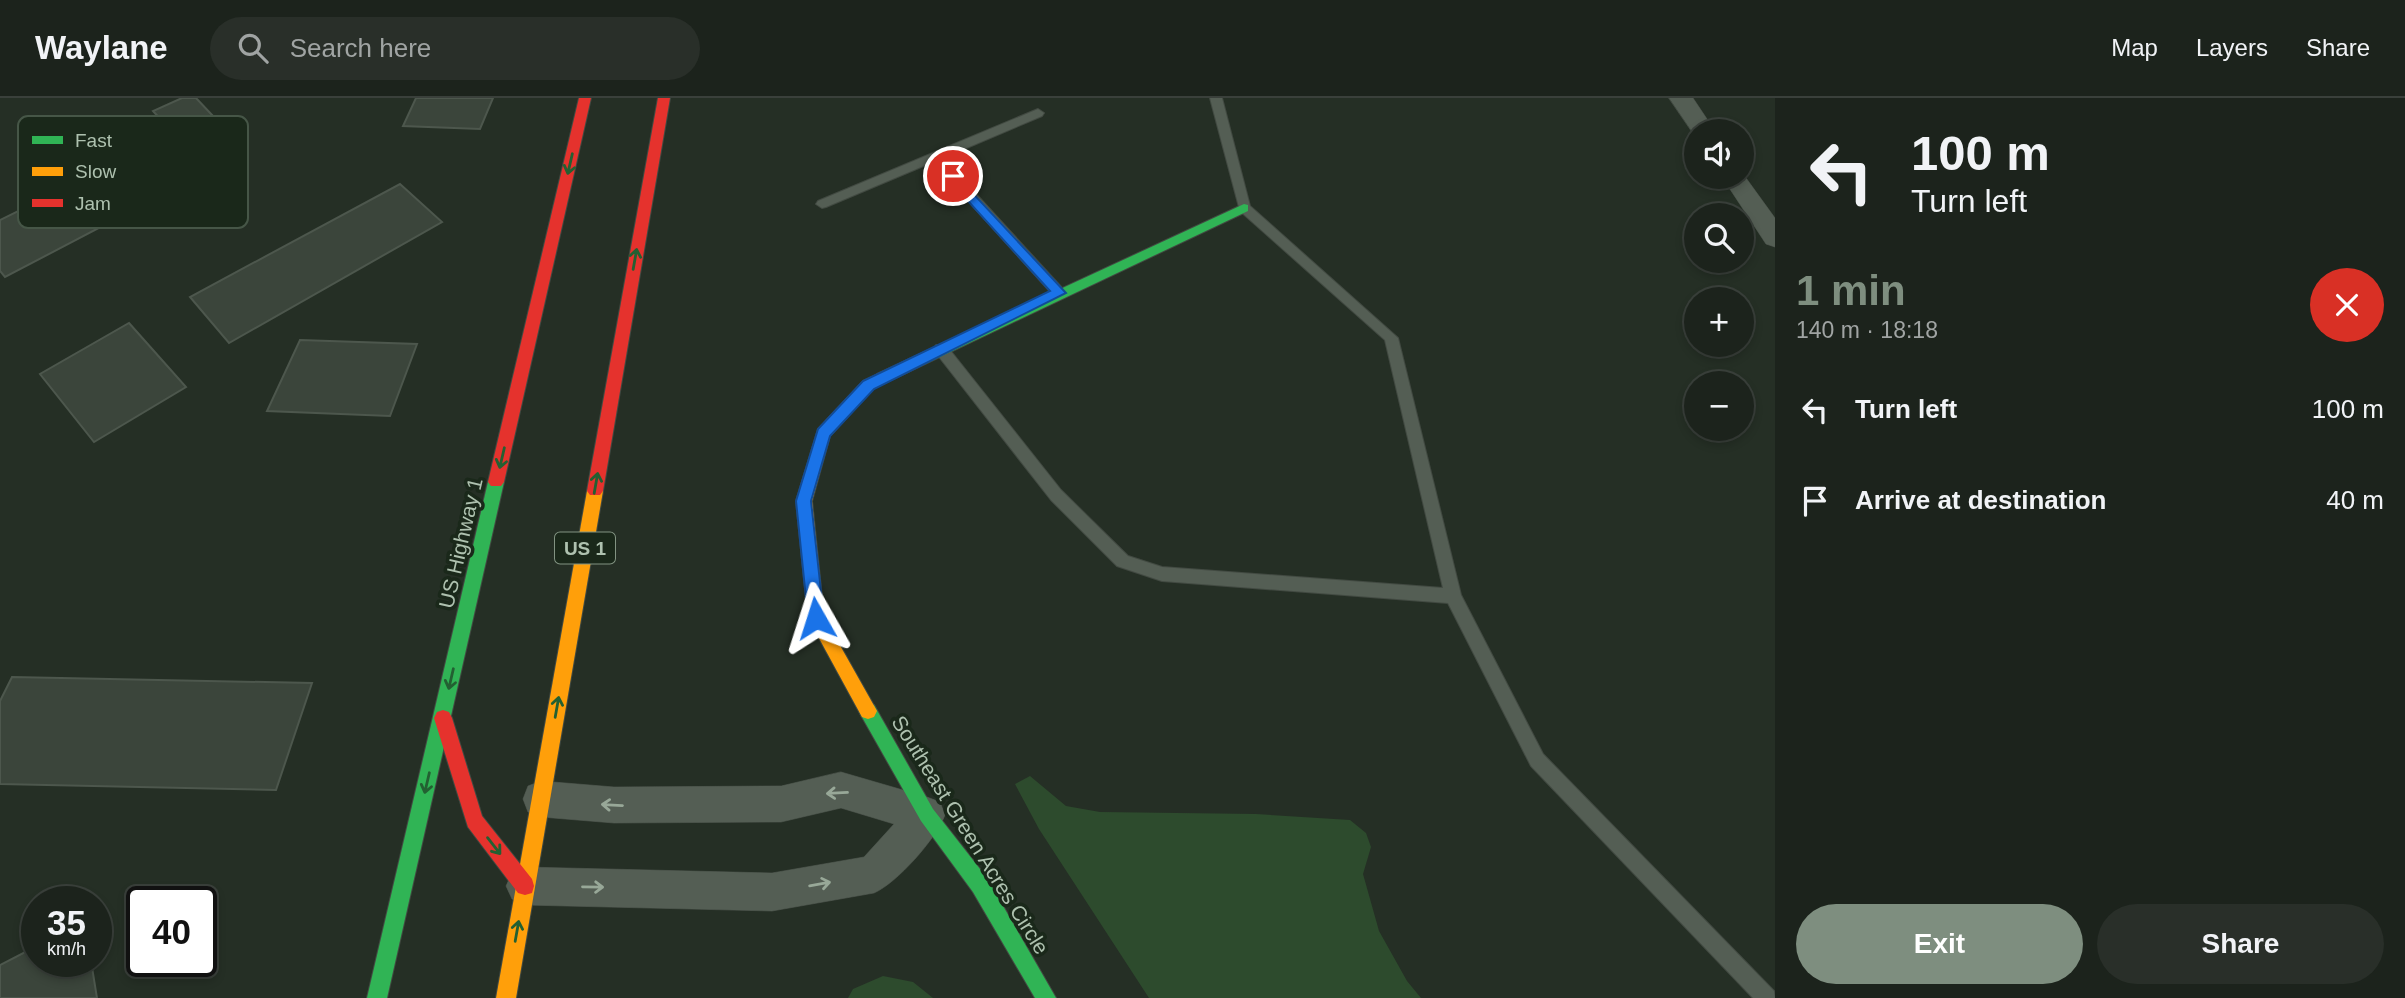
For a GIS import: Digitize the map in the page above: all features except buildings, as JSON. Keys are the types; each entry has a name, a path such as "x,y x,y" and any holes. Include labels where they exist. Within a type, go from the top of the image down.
{"main road":[{"name":"US Highway 1","path":"377,998 585,98"},
{"name":"US 1","path":"506,998 664,98"},
{"name":"Southeast Green Acres Circle","path":"1046,998 981,885 927,814 816,618 804,501 824,433 869,385 1244,208"},
{"path":"442,716 474,821 525,886"}],"street":[{"path":"1681,98 1695,119"},
{"path":"1742,189 1775,238"},
{"path":"525,886 772,892 874,874 927,814 841,790 781,804 614,805 541,799"}],"lane":[{"path":"1216,98 1244,208 1391,338 1453,596 1537,760 1767,998"},
{"path":"822,204 1038,113"},
{"path":"935,156 1059,293"},
{"path":"941,349 1056,495 1123,561 1162,574 1453,596"}],"shaded area":[{"path":"1030,776 1066,806 1100,812 1256,814 1350,820 1366,833 1371,847 1363,874 1379,931 1407,981 1421,998 1149,998 1039,829 1015,784"},
{"path":"883,976 913,982 933,998 848,998 853,989"}],"traffic: fast":[{"path":"882,378 1244,208"},
{"path":"377,998 496,482"},
{"path":"868,711 927,815 980,885 1046,998"}],"traffic: slow":[{"path":"868,711 816,618 804,501 823,433 868,385 882,378"},
{"path":"506,998 595,491"}],"traffic: jam":[{"path":"496,482 585,98"},
{"path":"595,491 664,98"},
{"path":"443,718 474,821 525,886"}],"route":[{"path":"816,618 804,501 824,433 869,385 1059,293 953,176"}]}
